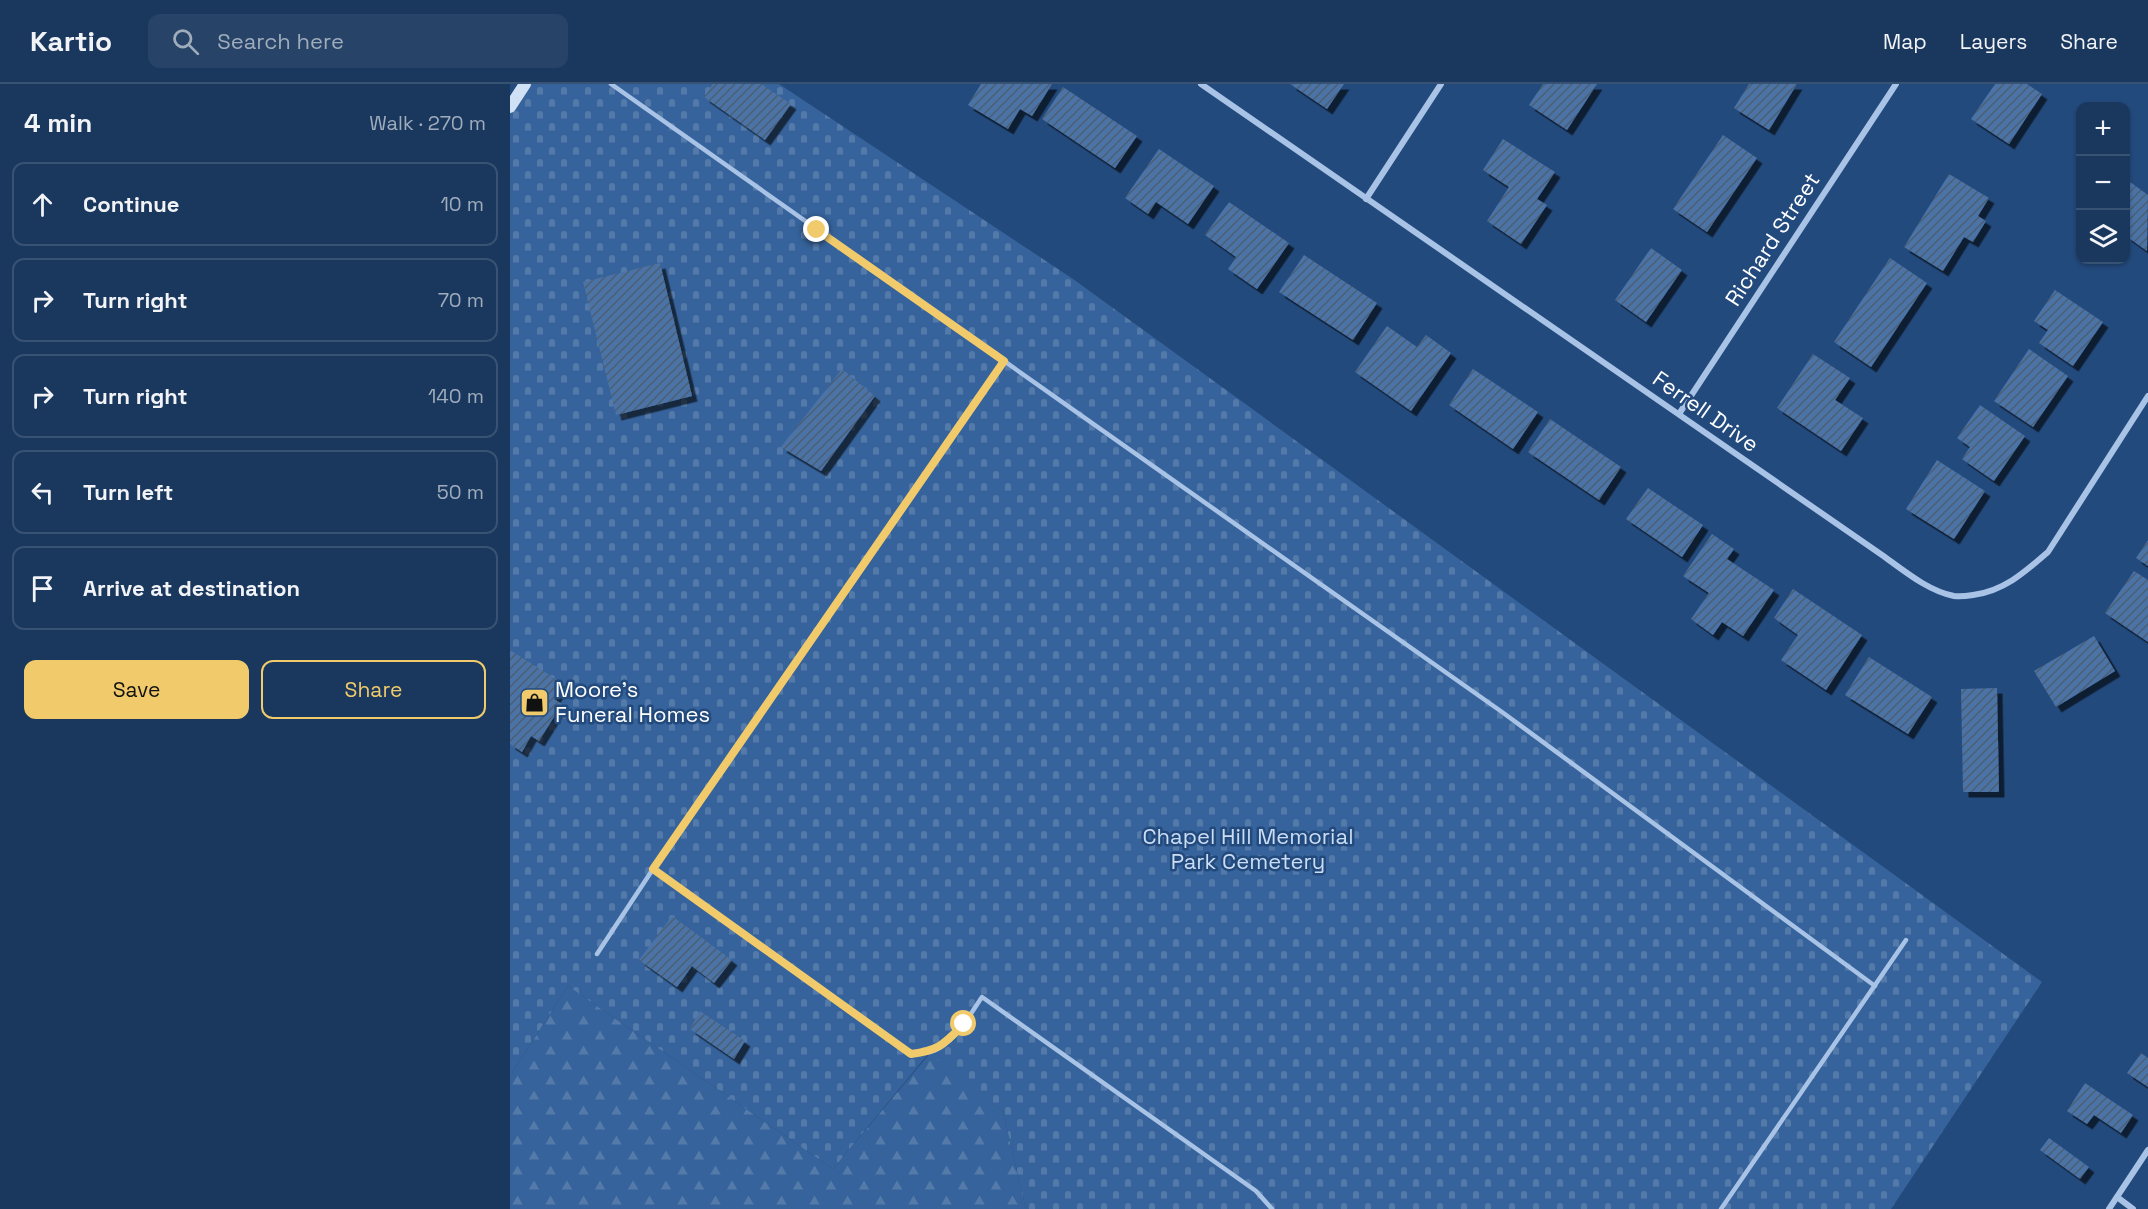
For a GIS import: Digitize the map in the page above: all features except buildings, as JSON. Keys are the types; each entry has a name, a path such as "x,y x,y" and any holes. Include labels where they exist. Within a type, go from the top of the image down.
{"main road":[{"path":"510,107 525,84"}],"street":[{"name":"Ferrell Drive","path":"1201,84 1918,579 1956,597 1985,594 2002,587 2027,571 2048,552 2148,396"},
{"path":"1366,199 1441,84"},
{"name":"Richard Street","path":"1679,414 1896,84"},
{"path":"2109,1209 2148,1150"},
{"path":"2117,1197 2133,1209"}],"lane":[{"path":"611,84 1503,712 1875,986"},
{"path":"597,954 653,869 1004,361"},
{"path":"653,869 911,1054 930,1052 943,1045 964,1024 982,997 1256,1191 1272,1209"},
{"path":"1721,1209 1906,940"}],"green space":[{"name":"Chapel Hill Memorial Park Cemetery","path":"525,84 779,84 1073,279 2042,982 1891,1209 1026,1209 1003,1112 929,1053 833,1169 568,986 510,1076 510,107"},
{"path":"568,986 833,1169 931,1052 1003,1112 1026,1209 510,1209 510,1076"}],"place":[{"name":"Moore's Funeral Homes","path":"534,702"}],"route":[{"path":"817,230 1004,361 653,869 911,1054 930,1052 943,1045 964,1024"}]}
